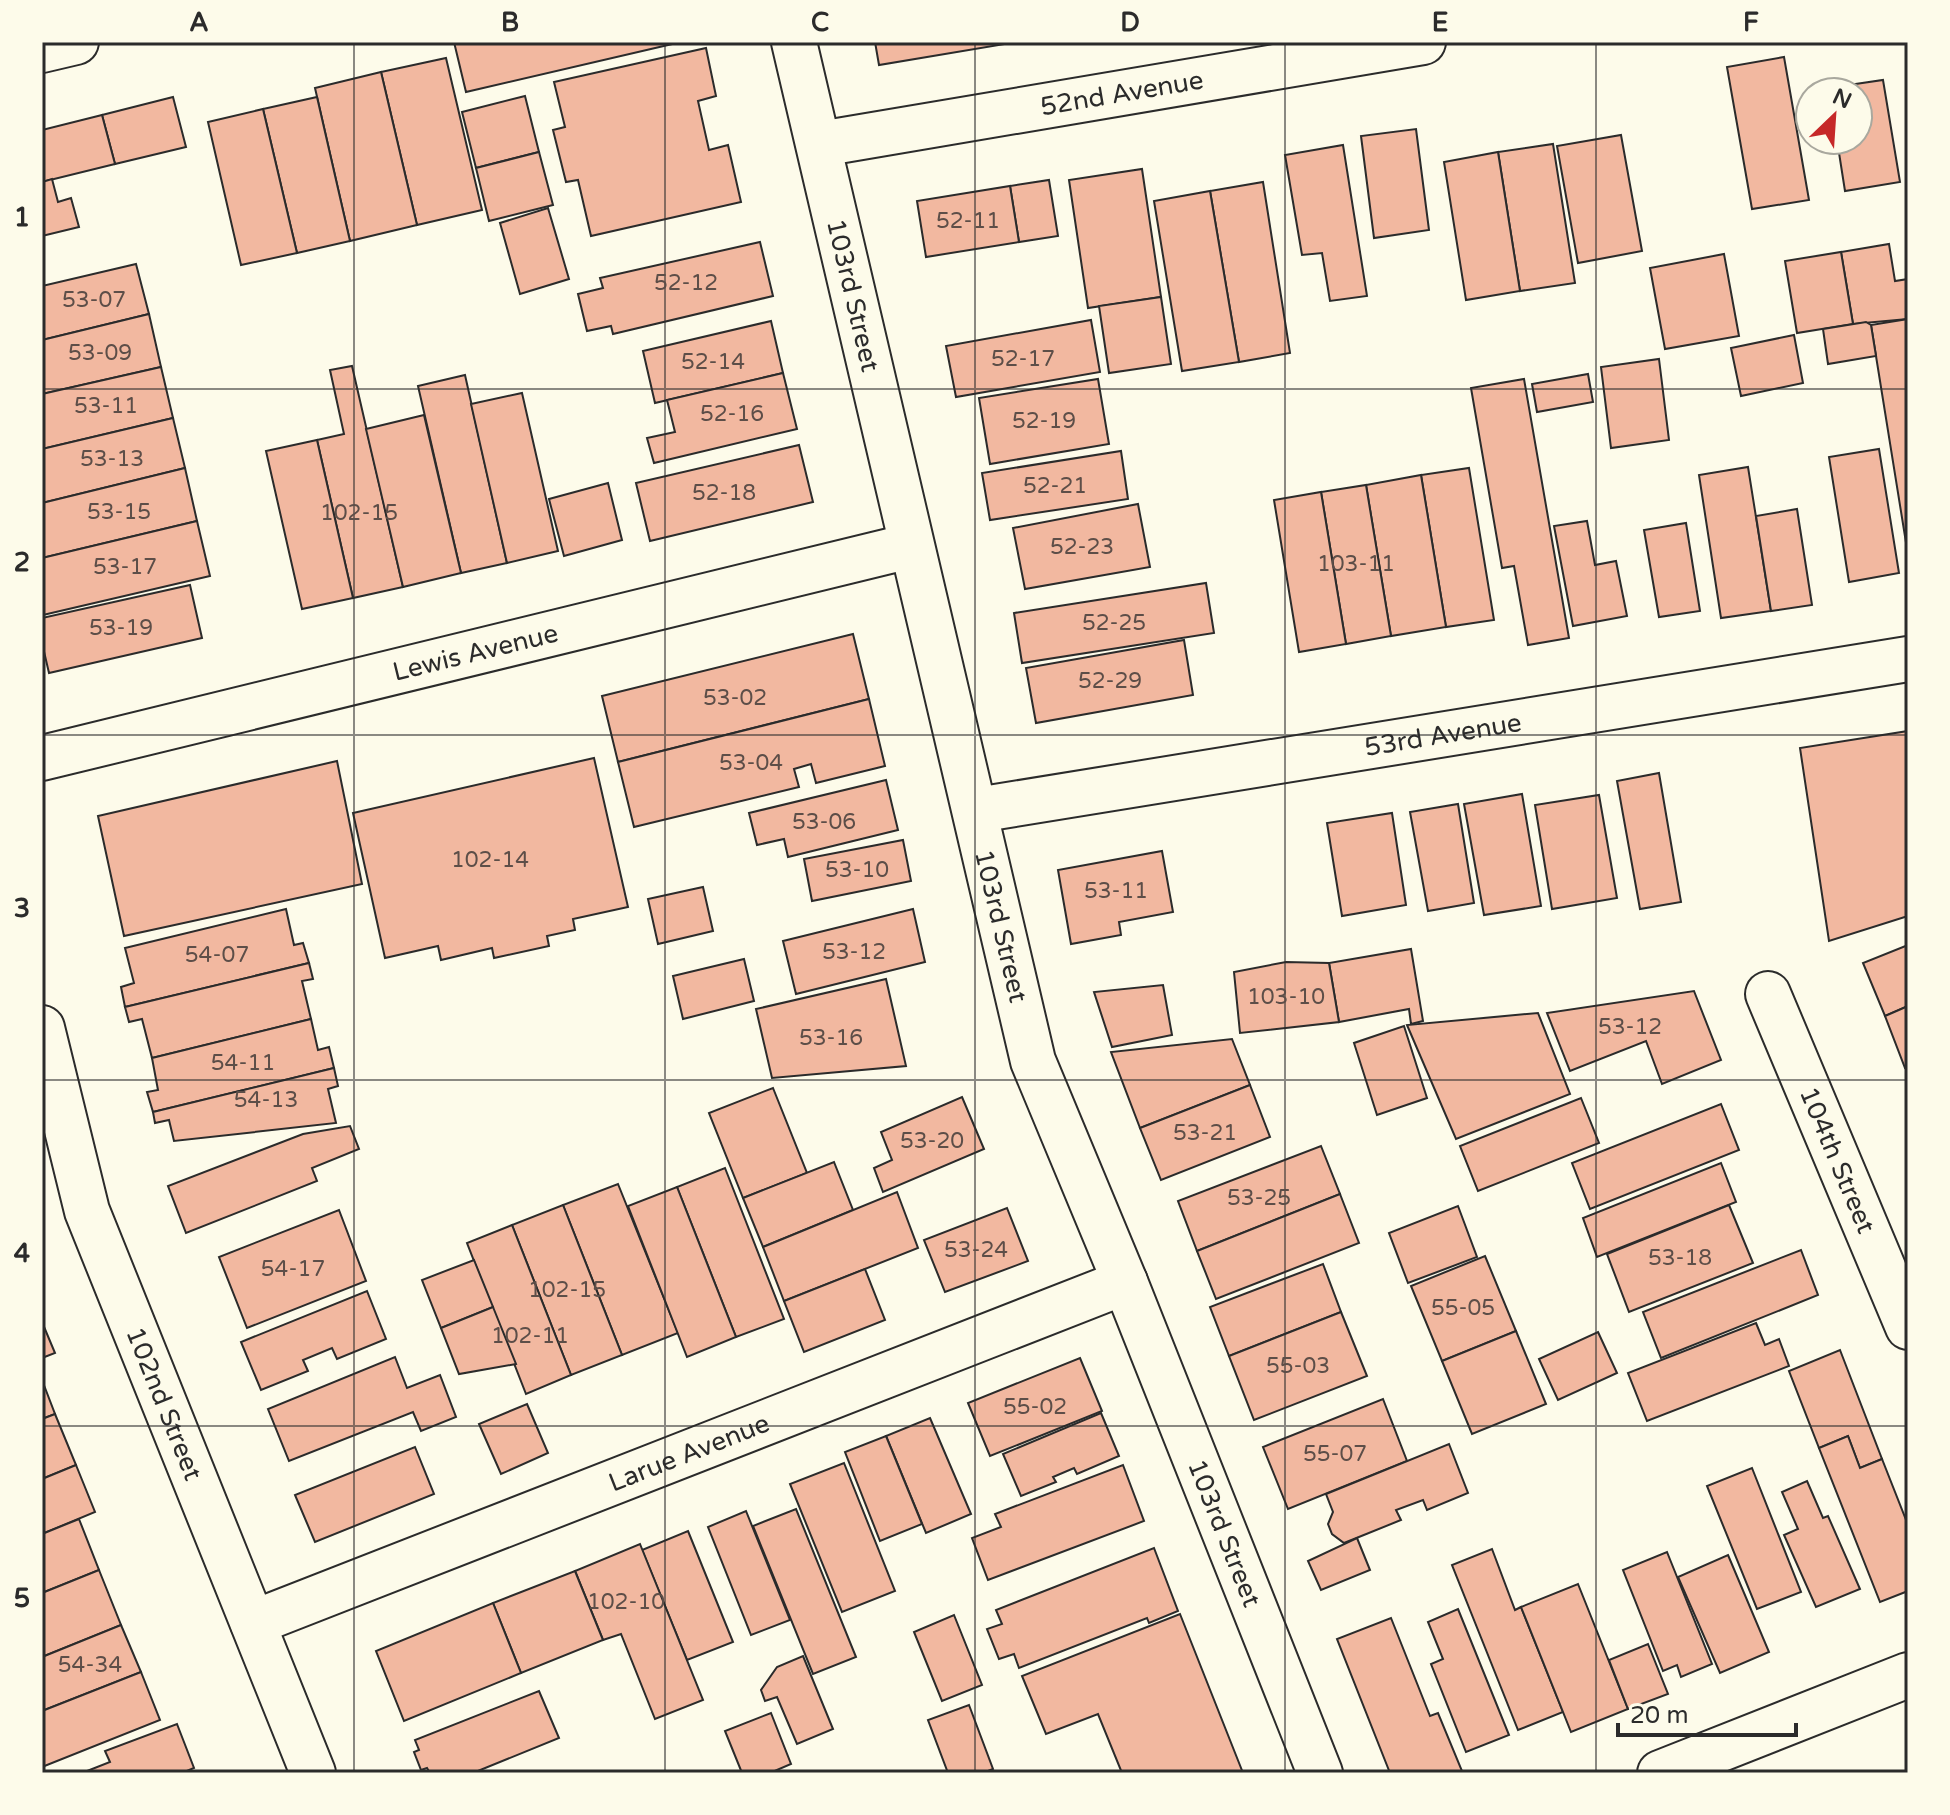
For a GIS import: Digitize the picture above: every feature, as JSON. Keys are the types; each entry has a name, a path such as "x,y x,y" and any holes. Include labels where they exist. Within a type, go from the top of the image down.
{"street":[{"path":"42,50 76,42"},
{"name":"103rd Street","path":"794,42 820,144 910,546 977,810 1033,1061 1125,1282 1320,1773"},
{"name":"52nd Avenue","path":"820,144 1423,42"},
{"name":"Lewis Avenue","path":"42,758 910,546"},
{"name":"53rd Avenue","path":"977,810 1908,659"},
{"name":"104th Street","path":"1768,994 1908,1327"},
{"name":"102nd Street","path":"42,1028 87,1211 313,1773"},
{"name":"Larue Avenue","path":"253,1623 1125,1282"},
{"path":"1660,1773 1908,1675"}],"building":[{"path":"454,42 681,42 466,92"},
{"path":"875,42 1005,42 1005,44 879,65"},
{"path":"706,48 716,96 698,101 709,150 728,145 741,202 591,236 578,180 566,182 553,130 565,127 554,82"},
{"path":"1784,57 1794,114 1794,156 1801,156 1809,200 1752,209 1727,67"},
{"path":"446,58 482,210 417,225 381,72"},
{"path":"381,72 417,225 350,241 315,88"},
{"path":"1883,80 1900,182 1845,191 1840,156 1874,156 1874,81"},
{"path":"525,96 539,152 476,168 462,112"},
{"path":"173,97 186,147 115,164 102,115"},
{"path":"317,97 350,241 297,253 263,109"},
{"path":"263,109 297,253 241,265 208,122"},
{"path":"102,115 115,164 42,182 42,130"},
{"path":"1416,129 1429,230 1374,238 1361,136"},
{"path":"1621,135 1642,251 1578,263 1557,146"},
{"path":"1553,144 1575,283 1520,291 1498,152"},
{"path":"1343,145 1367,296 1330,301 1322,253 1302,255 1285,155"},
{"path":"539,152 553,205 489,221 476,168"},
{"path":"1498,152 1520,291 1466,300 1444,162"},
{"path":"1142,169 1161,297 1088,308 1069,180"},
{"path":"52,179 58,202 71,198 79,227 42,236 42,182"},
{"path":"1049,180 1058,236 1019,242 1010,186"},
{"path":"1263,182 1290,353 1239,362 1210,191"},
{"path":"1010,186 1019,242 926,257 917,201"},
{"path":"1210,191 1239,362 1182,371 1154,201"},
{"path":"548,208 569,279 520,294 500,223"},
{"path":"760,242 773,296 613,334 611,326 587,331 578,294 603,288 600,278"},
{"path":"1889,244 1895,281 1908,279 1908,319 1853,324 1841,252"},
{"path":"1841,252 1853,324 1797,333 1785,261"},
{"path":"1724,254 1739,336 1665,349 1650,268"},
{"path":"136,264 149,314 42,340 42,286"},
{"path":"1161,297 1171,364 1109,373 1099,306"},
{"path":"149,314 161,367 42,394 42,340"},
{"path":"1908,319 1908,555 1871,325"},
{"path":"1091,320 1100,372 956,397 946,346"},
{"path":"771,321 783,373 655,403 643,351"},
{"path":"1866,322 1871,325 1876,356 1828,364 1823,329"},
{"path":"1794,335 1803,383 1741,396 1731,348"},
{"path":"1659,359 1669,440 1611,448 1601,367"},
{"path":"352,366 403,587 353,598 317,440 344,434 330,370"},
{"path":"161,367 173,418 42,449 42,394"},
{"path":"783,373 797,429 654,463 647,438 675,432 667,400"},
{"path":"1588,374 1593,402 1537,412 1532,384"},
{"path":"465,375 507,563 461,573 418,386"},
{"path":"1098,379 1109,444 990,464 979,398"},
{"path":"1524,379 1569,638 1528,645 1514,566 1502,568 1471,388"},
{"path":"522,393 558,551 507,563 471,404"},
{"path":"424,415 461,573 403,587 366,429"},
{"path":"173,418 185,468 42,503 42,449"},
{"path":"317,440 353,598 302,609 266,451"},
{"path":"799,445 813,502 650,541 636,483"},
{"path":"1879,449 1899,573 1849,582 1829,457"},
{"path":"1121,451 1128,499 990,520 982,473"},
{"path":"1748,467 1771,611 1721,618 1699,475"},
{"path":"185,468 197,521 42,558 42,503"},
{"path":"1469,468 1494,620 1446,627 1421,475"},
{"path":"1421,475 1446,627 1391,636 1366,485"},
{"path":"608,483 622,540 564,556 549,499"},
{"path":"1366,485 1391,636 1346,644 1321,492"},
{"path":"1321,492 1346,644 1299,652 1274,500"},
{"path":"1138,504 1150,567 1025,589 1013,528"},
{"path":"1797,509 1812,605 1771,611 1756,516"},
{"path":"197,521 210,576 43,615 42,558"},
{"path":"1587,521 1595,565 1616,561 1627,616 1573,626 1554,526"},
{"path":"1686,523 1700,611 1659,617 1644,530"},
{"path":"1206,583 1214,633 1022,663 1014,613"},
{"path":"190,585 202,638 49,673 42,643 42,618"},
{"path":"853,634 869,699 618,762 602,696"},
{"path":"1184,640 1193,695 1036,723 1026,668"},
{"path":"869,699 885,766 816,783 811,764 794,769 799,787 634,827 618,762"},
{"path":"1908,731 1908,916 1829,941 1800,748"},
{"path":"594,758 628,907 573,919 575,930 547,936 549,946 494,958 492,948 441,960 438,946 385,958 353,813"},
{"path":"337,761 362,884 124,936 98,816"},
{"path":"1659,773 1681,902 1640,909 1617,781"},
{"path":"886,780 898,830 788,857 784,839 757,845 749,813"},
{"path":"1522,794 1541,906 1484,915 1464,804"},
{"path":"1599,795 1617,898 1552,909 1535,805"},
{"path":"1458,804 1474,903 1428,911 1410,812"},
{"path":"1392,813 1406,905 1342,916 1327,823"},
{"path":"903,840 911,881 812,901 804,859"},
{"path":"1162,851 1173,912 1119,922 1121,935 1071,944 1058,870"},
{"path":"703,887 713,931 658,944 648,899"},
{"path":"286,909 294,945 303,943 309,963 125,1007 121,987 134,983 125,948"},
{"path":"913,909 925,962 796,994 783,941"},
{"path":"1908,945 1908,1006 1885,1016 1863,963"},
{"path":"1411,949 1423,1021 1411,1024 1409,1009 1339,1022 1329,963"},
{"path":"744,959 754,1001 683,1019 673,976"},
{"path":"1286,962 1329,963 1339,1022 1240,1033 1234,972"},
{"path":"309,963 313,979 302,981 311,1019 152,1058 142,1019 129,1022 125,1007"},
{"path":"886,979 906,1066 772,1078 756,1009"},
{"path":"1163,985 1172,1035 1112,1047 1094,992"},
{"path":"1694,991 1721,1060 1662,1084 1646,1041 1570,1071 1547,1013"},
{"path":"1908,1006 1908,1067 1905,1068 1885,1016"},
{"path":"1538,1013 1570,1094 1456,1139 1407,1025"},
{"path":"311,1019 318,1050 329,1047 334,1068 153,1112 147,1092 158,1090 152,1058"},
{"path":"1404,1026 1427,1098 1377,1115 1354,1043"},
{"path":"1232,1039 1250,1085 1140,1128 1111,1052"},
{"path":"334,1068 338,1086 328,1089 336,1123 174,1141 169,1120 155,1123 153,1112"},
{"path":"1250,1085 1270,1137 1161,1180 1140,1128"},
{"path":"773,1088 807,1173 743,1198 709,1113"},
{"path":"962,1097 984,1149 883,1192 874,1168 892,1160 881,1132"},
{"path":"1581,1098 1599,1143 1478,1191 1460,1146"},
{"path":"1721,1104 1739,1150 1590,1209 1572,1163"},
{"path":"350,1126 359,1149 312,1168 317,1181 186,1233 168,1186 303,1134"},
{"path":"1321,1146 1340,1194 1197,1251 1178,1201"},
{"path":"834,1162 853,1210 763,1247 743,1198"},
{"path":"1721,1163 1736,1202 1597,1257 1583,1218"},
{"path":"725,1168 784,1319 736,1337 677,1187"},
{"path":"618,1184 678,1333 622,1355 563,1205"},
{"path":"677,1187 736,1337 687,1357 628,1206"},
{"path":"897,1192 918,1248 784,1301 763,1247"},
{"path":"1340,1194 1359,1243 1216,1299 1197,1251"},
{"path":"563,1205 622,1355 571,1375 512,1225"},
{"path":"1729,1205 1753,1263 1629,1312 1607,1254"},
{"path":"1458,1206 1477,1257 1408,1283 1389,1233"},
{"path":"1007,1208 1028,1261 945,1292 924,1240"},
{"path":"339,1210 366,1281 247,1328 219,1257"},
{"path":"512,1225 571,1375 526,1394 467,1243"},
{"path":"1801,1250 1818,1295 1661,1358 1643,1312"},
{"path":"1485,1256 1516,1331 1442,1361 1411,1286"},
{"path":"474,1260 493,1307 441,1328 422,1280"},
{"path":"1323,1264 1341,1312 1229,1356 1210,1307"},
{"path":"865,1269 885,1320 804,1352 784,1301"},
{"path":"367,1291 386,1339 337,1359 332,1348 303,1360 308,1371 261,1390 241,1342"},
{"path":"493,1307 516,1364 459,1374 441,1328"},
{"path":"1341,1312 1367,1376 1254,1420 1229,1356"},
{"path":"42,1322 55,1353 42,1358"},
{"path":"1756,1323 1765,1345 1779,1339 1789,1366 1647,1421 1628,1373"},
{"path":"1516,1331 1546,1404 1472,1434 1442,1361"},
{"path":"1598,1332 1617,1373 1558,1400 1539,1359"},
{"path":"1840,1350 1882,1459 1860,1468 1848,1436 1819,1448 1789,1371"},
{"path":"395,1357 407,1388 440,1375 456,1417 421,1431 413,1412 289,1461 268,1409"},
{"path":"1080,1358 1102,1411 990,1456 968,1403"},
{"path":"42,1380 55,1414 42,1419"},
{"path":"1383,1399 1407,1461 1288,1509 1263,1447"},
{"path":"527,1404 548,1453 501,1474 479,1424"},
{"path":"1101,1413 1119,1456 1077,1474 1074,1468 1053,1477 1056,1482 1021,1496 1003,1454"},
{"path":"55,1414 76,1465 42,1479 42,1419"},
{"path":"930,1418 971,1514 926,1533 886,1436"},
{"path":"886,1436 922,1524 880,1541 845,1452"},
{"path":"1848,1436 1860,1468 1882,1459 1908,1525 1908,1591 1880,1602 1819,1448"},
{"path":"1449,1444 1468,1493 1427,1510 1423,1500 1396,1510 1401,1520 1344,1543 1332,1534 1328,1524 1333,1512 1326,1494"},
{"path":"415,1447 434,1494 315,1542 295,1495"},
{"path":"844,1463 895,1591 842,1612 790,1484"},
{"path":"76,1465 95,1512 42,1534 42,1479"},
{"path":"1123,1465 1144,1521 988,1580 972,1538 1001,1527 995,1514"},
{"path":"1752,1468 1801,1592 1757,1609 1707,1486"},
{"path":"1807,1481 1823,1518 1828,1516 1860,1589 1816,1607 1784,1535 1798,1529 1782,1492"},
{"path":"796,1509 856,1657 813,1674 753,1526"},
{"path":"746,1511 790,1620 751,1635 708,1527"},
{"path":"79,1519 99,1570 42,1593 42,1534"},
{"path":"688,1531 733,1642 687,1660 642,1550"},
{"path":"1357,1538 1370,1570 1321,1590 1308,1561"},
{"path":"640,1544 703,1700 655,1719 621,1634 603,1640 575,1571"},
{"path":"1154,1548 1178,1611 1149,1623 1147,1618 1019,1668 1014,1654 999,1659 987,1629 1002,1624 996,1610"},
{"path":"1492,1549 1515,1610 1521,1607 1563,1712 1518,1730 1452,1565"},
{"path":"1667,1552 1712,1664 1681,1677 1677,1665 1663,1671 1623,1570"},
{"path":"1728,1555 1769,1652 1720,1673 1678,1577"},
{"path":"99,1570 121,1625 42,1657 42,1593"},
{"path":"575,1571 603,1640 521,1673 493,1603"},
{"path":"1578,1584 1628,1709 1571,1732 1521,1607"},
{"path":"493,1603 521,1673 404,1721 376,1651"},
{"path":"1458,1609 1509,1735 1466,1752 1431,1664 1443,1659 1428,1622"},
{"path":"1180,1614 1243,1773 1122,1773 1098,1714 1046,1734 1022,1676"},
{"path":"954,1615 982,1685 942,1701 914,1632"},
{"path":"1391,1618 1430,1716 1438,1713 1462,1771 1390,1773 1337,1639"},
{"path":"121,1625 141,1672 42,1711 42,1657"},
{"path":"1648,1644 1668,1694 1628,1709 1609,1660"},
{"path":"803,1656 833,1729 797,1744 777,1697 765,1701 761,1690 777,1667"},
{"path":"141,1672 160,1720 42,1767 42,1711"},
{"path":"539,1691 559,1738 473,1773 430,1773 427,1768 421,1770 414,1752 419,1750 415,1740"},
{"path":"969,1705 993,1769 983,1773 948,1773 928,1720"},
{"path":"771,1713 791,1764 770,1773 742,1773 725,1731"},
{"path":"177,1724 194,1768 182,1773 82,1773 110,1762 105,1751"}]}
